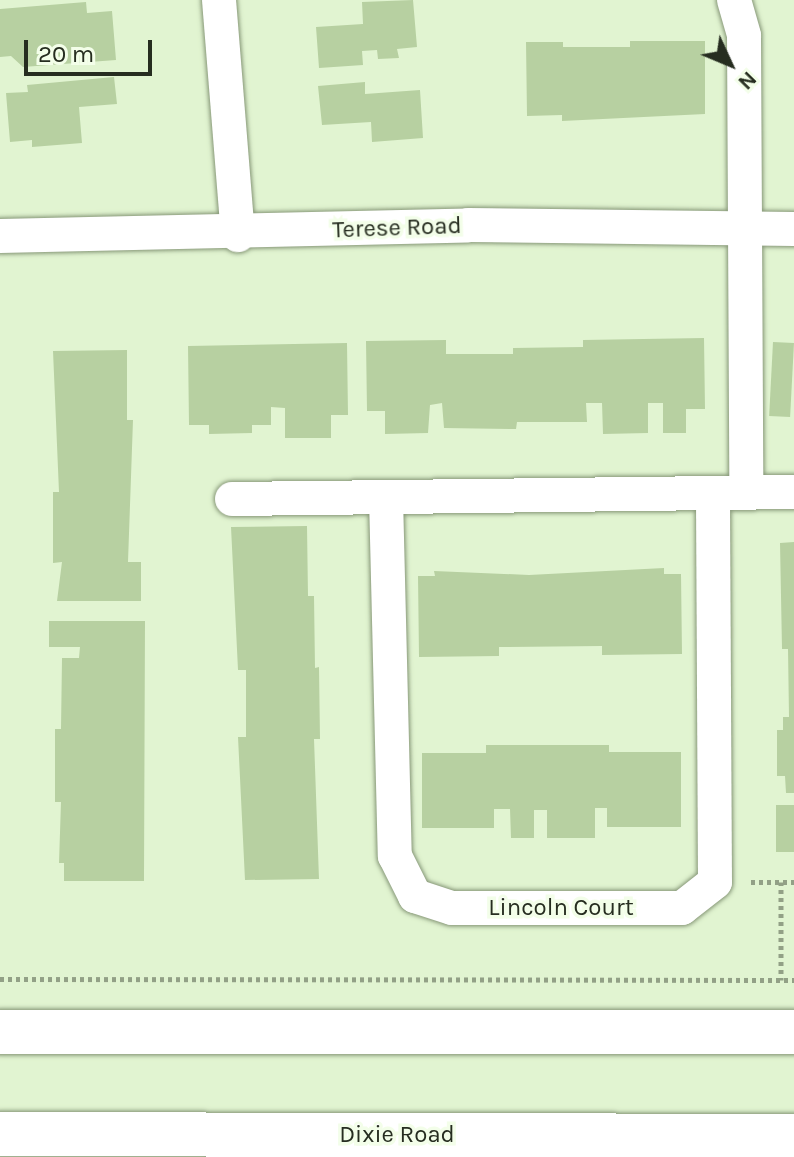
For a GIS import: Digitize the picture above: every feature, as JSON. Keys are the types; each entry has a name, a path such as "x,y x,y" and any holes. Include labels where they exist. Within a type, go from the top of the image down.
{"main road":[{"path":"0,1032 794,1032"},
{"name":"Dixie Road","path":"0,1134 794,1136"}],"street":[{"path":"219,0 238,235"},
{"name":"Lincoln Court","path":"386,497 395,856 415,896 452,908 682,908 715,882 729,493 743,228 744,36 734,0"},
{"name":"Terese Road","path":"0,236 238,235 468,225 794,229"},
{"path":"232,499 794,492"}],"path":[{"path":"781,882 781,980"},
{"path":"0,979 794,980"}],"building":[{"path":"413,0 417,47 397,49 399,58 378,59 377,50 362,51 363,65 319,68 316,27 363,24 362,2"},
{"path":"86,2 87,13 112,11 116,60 23,67 11,56 0,57 0,9"},
{"path":"630,41 705,41 705,114 562,121 562,115 527,116 526,42 563,42 563,47 630,47"},
{"path":"114,77 117,104 79,107 82,143 32,147 32,140 10,142 6,93 28,92 27,85"},
{"path":"365,82 365,94 420,90 423,138 372,142 371,122 322,125 318,86"},
{"path":"704,338 705,409 686,409 686,433 663,433 663,403 648,403 648,433 603,434 602,403 586,403 587,422 517,422 516,429 444,428 442,403 430,405 428,433 385,434 385,411 367,411 366,341 446,340 446,354 513,354 513,348 583,347 583,340"},
{"path":"773,342 794,343 790,417 769,416"},
{"path":"347,343 348,415 331,415 331,438 285,438 285,408 271,407 271,425 252,425 252,433 209,434 209,425 189,425 188,346"},
{"path":"127,350 127,420 133,420 128,562 141,562 141,601 57,601 62,562 53,563 53,492 59,492 53,351"},
{"path":"307,526 308,596 314,596 315,668 319,667 320,739 314,739 319,879 245,880 238,737 246,737 246,670 238,670 231,527"},
{"path":"794,542 794,793 786,793 785,776 777,776 777,730 783,730 783,717 789,717 788,649 782,649 780,543"},
{"path":"664,568 664,574 681,574 682,654 602,655 602,646 499,647 499,656 419,657 418,576 435,576 434,571 529,575"},
{"path":"49,621 145,621 144,881 64,881 64,863 59,863 61,802 55,802 55,729 61,729 62,658 79,658 80,647 49,647"},
{"path":"486,745 609,745 609,752 681,752 681,827 607,827 607,808 595,808 595,838 547,838 547,810 534,810 534,838 511,838 510,809 494,809 494,828 422,828 422,753 486,753"},
{"path":"776,805 794,805 794,852 776,852"}]}
